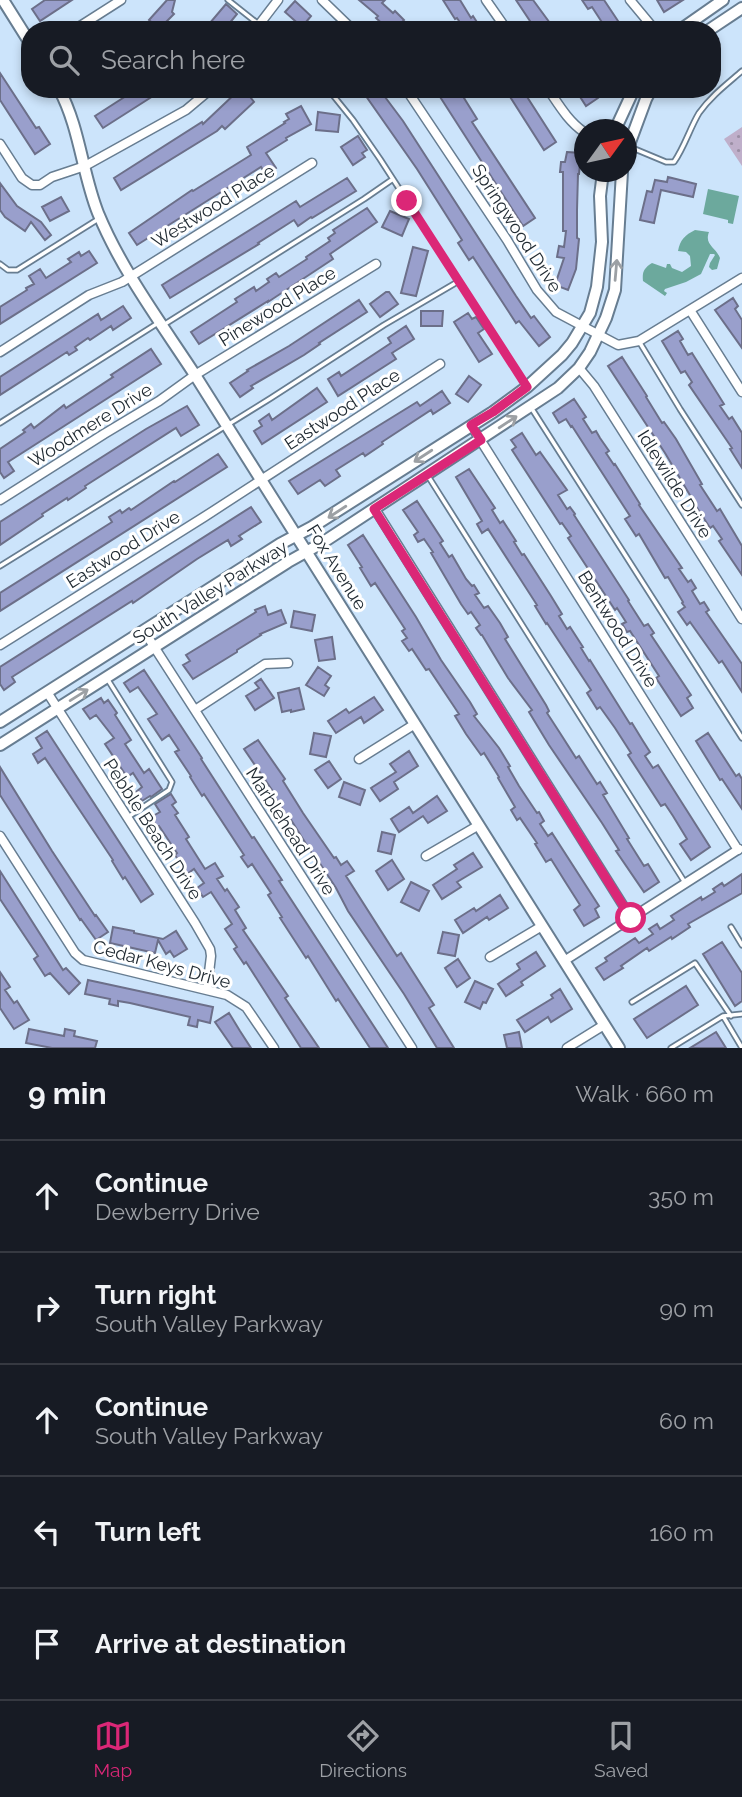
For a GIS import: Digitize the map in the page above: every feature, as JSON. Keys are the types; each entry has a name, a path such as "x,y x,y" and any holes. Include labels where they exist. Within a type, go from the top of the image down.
{"main road":[{"path":"693,21 723,0"},
{"path":"6,1 21,27"},
{"path":"721,22 742,8"},
{"name":"Fox Avenue","path":"64,98 78,136 91,196 131,277 619,1048"},
{"path":"620,119 630,98"},
{"path":"637,124 647,98"},
{"name":"South Valley Parkway","path":"0,722 493,412 527,387 562,355 590,313 600,271 602,182"},
{"name":"South Valley Parkway","path":"0,745 374,509 558,388 579,368 590,352 606,318 615,290 621,182"}],"street":[{"path":"88,21 121,0"},
{"path":"264,21 278,0"},
{"path":"322,0 344,21"},
{"path":"486,0 501,21"},
{"path":"630,0 648,21"},
{"path":"0,144 22,178 32,186 40,185 52,177 85,166 186,110 200,98"},
{"name":"Springwood Drive","path":"412,98 537,290 556,312 618,345 639,341"},
{"path":"554,98 574,124"},
{"name":"Westwood Place","path":"0,352 89,295 131,277 312,163"},
{"name":"Pinewood Place","path":"195,375 376,264"},
{"path":"639,341 742,278"},
{"path":"690,310 742,392"},
{"name":"Eastwood Place","path":"261,480 440,364"},
{"name":"Idlewilde Drive","path":"579,368 594,386 742,619"},
{"name":"Woodmere Drive","path":"0,500 159,401 195,375"},
{"name":"Bentwood Drive","path":"471,425 740,849"},
{"name":"Eastwood Drive","path":"0,645 261,480"},
{"path":"374,509 631,918"},
{"name":"Marblehead Drive","path":"144,631 412,1048"},
{"path":"195,710 265,664 288,663"},
{"name":"Pebble Beach Drive","path":"47,692 210,949 207,989"},
{"path":"359,759 415,724"},
{"path":"426,856 479,825"},
{"name":"Cedar Keys Drive","path":"0,836 75,953 83,960 227,995 246,1007 274,1048"},
{"path":"564,961 740,849"},
{"path":"490,957 542,926"},
{"path":"568,1048 604,1025"}],"lane":[{"path":"228,0 252,21"},
{"path":"721,88 742,71"},
{"path":"335,98 393,179 527,387"},
{"path":"637,152 674,162 699,113 712,98"},
{"path":"0,423 364,200 393,179"},
{"path":"0,264 8,270 17,270 100,218"},
{"path":"0,566 384,325 459,281"},
{"path":"639,341 742,505"},
{"path":"531,408 742,738"},
{"path":"427,475 685,883"},
{"path":"107,678 172,782 169,790 127,818"},
{"path":"732,927 742,945"},
{"path":"632,1002 695,963 731,1016"},
{"path":"671,1048 723,1016 742,1014"},
{"path":"723,1016 742,1048"}],"shaded area":[{"path":"742,127 742,166 724,139"},
{"path":"708,189 739,196 733,224 728,223 728,220 703,214"},
{"path":"695,230 709,232 709,243 720,258 717,269 712,270 709,267 715,255 710,254 701,274 665,289 665,296 643,281 644,270 652,263 666,268 667,264 670,264 672,268 682,272 691,266 690,256 686,252 678,251 684,238"}],"building":[{"path":"45,0 72,0 40,21 32,9"},
{"path":"167,0 175,0 172,12 174,14 167,21 149,20"},
{"path":"359,0 385,0 382,3 404,20 379,21 376,18 378,16"},
{"path":"443,0 460,0 471,18 473,16 476,21 455,19"},
{"path":"516,0 533,0 548,21 530,21"},
{"path":"582,0 604,0 618,21 601,21 592,7 588,9"},
{"path":"657,0 683,0 664,12"},
{"path":"295,1 311,16 307,21 295,21 285,12"},
{"path":"226,4 237,14 231,21 212,21"},
{"path":"0,73 36,128 39,127 50,144 35,154 0,100"},
{"path":"123,98 150,98 103,128 95,116"},
{"path":"230,98 251,98 254,102 225,129 222,126 121,190 114,178 202,122 203,124"},
{"path":"367,98 386,98 403,121 516,296 531,318 534,316 550,337 539,346 519,321 516,323 473,257 469,260 458,243 462,240"},
{"path":"441,98 464,98 477,119 472,122 535,218 523,226"},
{"path":"511,98 528,98 556,142 544,150"},
{"path":"581,98 598,98 586,106"},
{"path":"301,106 311,124 266,153 276,168 266,175 261,167 137,245 129,233 192,190 251,155 247,147 285,123 289,119 286,114"},
{"path":"318,112 340,115 338,132 316,130"},
{"path":"358,136 367,150 362,153 365,157 353,165 341,147"},
{"path":"567,152 574,152 579,239 576,269 568,290 555,285 564,258 557,257 559,246 564,247 566,231 563,231 563,172 560,172 561,162 565,162"},
{"path":"668,177 696,184 693,197 661,190 654,223 640,220 647,191 652,192 655,180 667,182"},
{"path":"347,178 356,191 298,226 294,220 170,298 162,285 296,201 300,207"},
{"path":"0,183 17,206 41,222 51,235 45,240 31,222 25,231 5,217 0,210"},
{"path":"61,197 69,211 50,221 42,207"},
{"path":"367,208 377,222 330,254 333,259 199,344 191,332 237,302 235,299 254,287 256,291 269,282 267,279 276,273 279,277 307,259 306,257 330,241 328,238 335,233 333,230"},
{"path":"390,211 409,219 402,236 382,227"},
{"path":"413,247 428,251 416,296 401,293"},
{"path":"89,251 97,263 0,324 0,307 34,284 29,276 40,269 46,278 71,262 68,259 79,252 81,256"},
{"path":"389,292 398,304 380,317 370,304"},
{"path":"733,298 738,306 735,309 742,320 742,348 715,310"},
{"path":"359,300 367,312 304,355 251,386 253,388 240,397 230,383"},
{"path":"123,306 131,318 113,330 111,326 90,340 88,338 75,347 77,350 69,355 67,352 0,395 0,377 98,314 101,320"},
{"path":"421,311 443,311 442,326 421,326"},
{"path":"468,313 472,319 476,317 484,329 478,333 492,354 479,362 454,322"},
{"path":"406,326 414,339 392,353 396,359 338,396 328,379 339,372 341,376 391,343 388,338"},
{"path":"678,331 688,355 692,353 724,404 720,406 729,419 732,417 742,433 742,468 730,449 732,448 689,385 692,382 685,371 681,373 662,341"},
{"path":"151,349 161,364 8,462 14,471 4,478 0,472 0,449 25,432 23,430 31,424 34,428 64,405 66,408"},
{"path":"622,357 662,423 664,422 676,439 702,484 700,485 717,511 720,509 742,546 742,575 719,541 722,539 713,526 710,528 608,366"},
{"path":"469,376 481,385 468,402 456,394"},
{"path":"317,388 327,402 262,444 254,431 262,426 259,421 269,414 272,420"},
{"path":"442,391 450,403 433,414 431,410 365,456 363,453 336,470 340,476 325,486 320,480 298,494 289,481 417,402 420,406"},
{"path":"574,399 586,417 583,419 592,433 596,431 609,451 606,453 682,568 679,569 696,588 692,591 700,604 704,602 709,610 706,612 742,664 742,692 722,661 719,663 690,622 687,625 678,612 685,607 683,602 639,534 636,536 625,519 630,516 572,426 566,419 559,423 553,413"},
{"path":"187,406 199,425 181,436 176,428 85,486 86,488 68,500 67,498 42,514 43,516 0,545 0,522"},
{"path":"522,433 536,455 540,452 567,490 558,495 567,509 570,507 575,514 644,626 648,624 654,633 651,635 691,695 687,698 693,708 681,716 656,678 659,676 630,631 627,632 622,624 626,622 617,608 615,610 568,538 571,536 562,523 560,524 512,450 516,447 511,440"},
{"path":"218,454 227,467 0,611 0,593 112,522 109,517 120,510 122,513 129,508 131,510"},
{"path":"469,469 495,508 492,510 500,523 503,521 522,555 524,554 551,596 567,629 570,627 589,661 650,752 645,756 653,768 658,765 710,847 691,860 680,844 687,839 673,816 665,804 661,806 628,755 631,753 615,728 600,707 597,709 587,693 591,690 546,624 535,606 537,605 488,529 482,533 477,524 482,521 456,477"},
{"path":"417,501 443,541 440,543 449,557 452,555 466,579 479,593 475,595 484,608 488,606 500,623 508,637 505,639 546,705 549,711 547,713 576,758 579,756 597,784 600,782 607,793 603,795 629,838 627,839 644,866 648,864 659,882 644,892 616,851 619,850 602,823 549,745 529,712 532,710 476,628 480,625 461,604 431,553 433,552 424,539 418,542 414,535 418,532 403,510"},
{"path":"251,507 261,522 239,536 242,539 231,546 228,540 197,559 133,603 132,601 12,677 15,682 4,690 0,684 0,667"},
{"path":"363,535 470,702 477,714 474,716 499,748 519,786 537,813 539,812 544,821 540,824 548,836 552,833 599,906 595,909 599,917 584,926 574,910 580,905 551,859 546,862 520,818 517,820 511,810 515,807 499,777 484,753 481,755 466,734 455,716 459,714 429,669 426,670 412,649 409,651 402,641 407,638 402,631 405,629 375,583 371,586 360,568 362,567 348,545"},
{"path":"265,606 268,615 281,610 286,623 260,634 237,652 193,679 183,665 190,661 186,655"},
{"path":"294,611 315,615 312,631 291,627"},
{"path":"332,637 335,659 319,661 315,640"},
{"path":"318,667 331,676 325,685 329,688 324,696 306,685"},
{"path":"144,670 388,1048 370,1048 338,999 336,1001 280,918 282,917 268,895 271,893 252,864 248,867 241,857 244,855 190,777 175,752 179,750 169,735 162,740 148,719 157,714 138,687 130,692 124,683"},
{"path":"261,679 274,698 255,710 246,696 259,688 255,683"},
{"path":"299,688 304,709 282,712 278,693"},
{"path":"374,697 383,710 364,723 361,717 336,733 328,721 346,709 349,713"},
{"path":"101,698 104,703 108,700 117,713 115,715 131,740 125,744 144,773 149,769 162,789 151,797 142,801 136,792 142,787 133,773 127,777 105,744 114,738 96,715 90,719 83,709"},
{"path":"47,731 153,894 141,902 125,877 123,879 45,758 38,763 33,754 42,748 36,738"},
{"path":"314,733 331,736 326,757 310,754"},
{"path":"708,733 736,776 739,774 742,779 742,809 696,741"},
{"path":"258,740 334,858 336,857 341,865 347,861 354,871 346,876 397,956 401,953 434,1005 429,1008 454,1048 437,1048 244,749"},
{"path":"409,751 418,766 394,782 398,789 380,801 371,788 396,772 390,764"},
{"path":"329,761 341,779 328,788 315,770"},
{"path":"0,767 52,851 108,932 96,940 80,920 0,795"},
{"path":"344,782 365,790 360,805 339,797"},
{"path":"171,794 176,802 172,805 178,813 175,815 189,837 186,839 205,869 215,863 223,876 217,879 239,907 235,910 246,928 243,930 319,1048 301,1048 246,962 244,964 234,949 237,947 225,929 232,924 211,892 203,897 197,888 204,883 194,869 187,874 175,855 177,853 151,817 160,812 155,804"},
{"path":"437,796 447,811 428,823 423,816 399,832 391,819 409,807 413,813"},
{"path":"382,832 395,835 391,854 378,851"},
{"path":"473,853 482,867 457,882 461,887 442,899 433,885 457,869 454,865"},
{"path":"392,860 404,879 388,890 376,871"},
{"path":"0,871 63,970 66,968 80,983 69,994 50,973 45,976 34,959 38,956 0,899"},
{"path":"742,874 742,893 688,924 690,927 672,939 671,937 649,951 647,948 604,980 596,968 607,961 605,958 635,938 639,943 653,934 649,929 657,924 660,929 674,920 671,916 701,897 702,900 715,892 713,889 722,883 724,886"},
{"path":"411,882 429,891 419,911 401,902"},
{"path":"500,895 508,908 489,920 487,917 463,933 455,920 474,908 476,911"},
{"path":"113,927 163,939 176,931 187,949 174,957 170,951 166,954 158,940 155,953 110,943"},
{"path":"443,932 459,935 455,956 438,953"},
{"path":"722,942 742,973 742,1001 735,1006 703,954"},
{"path":"536,952 545,966 506,996 498,984 520,969 517,964"},
{"path":"458,959 470,978 457,987 445,968"},
{"path":"0,972 10,987 5,990 14,1003 17,1001 29,1020 14,1029 0,1008"},
{"path":"88,980 213,1007 210,1023 198,1020 197,1027 188,1025 190,1017 118,1001 118,1006 109,1004 110,999 85,994"},
{"path":"475,981 493,989 480,1009 465,1002"},
{"path":"686,986 698,1005 647,1038 634,1019"},
{"path":"560,989 572,1009 551,1022 548,1017 525,1032 517,1020 553,998 551,995"},
{"path":"229,1013 251,1048 233,1048 215,1022"},
{"path":"29,1029 64,1036 65,1029 75,1031 74,1036 97,1041 95,1048 52,1048 26,1043"},
{"path":"519,1032 522,1048 507,1048 504,1035"},
{"path":"716,1032 726,1048 690,1048"}],"route":[{"path":"407,201 527,387 471,425 481,440 374,509 631,918"}]}
